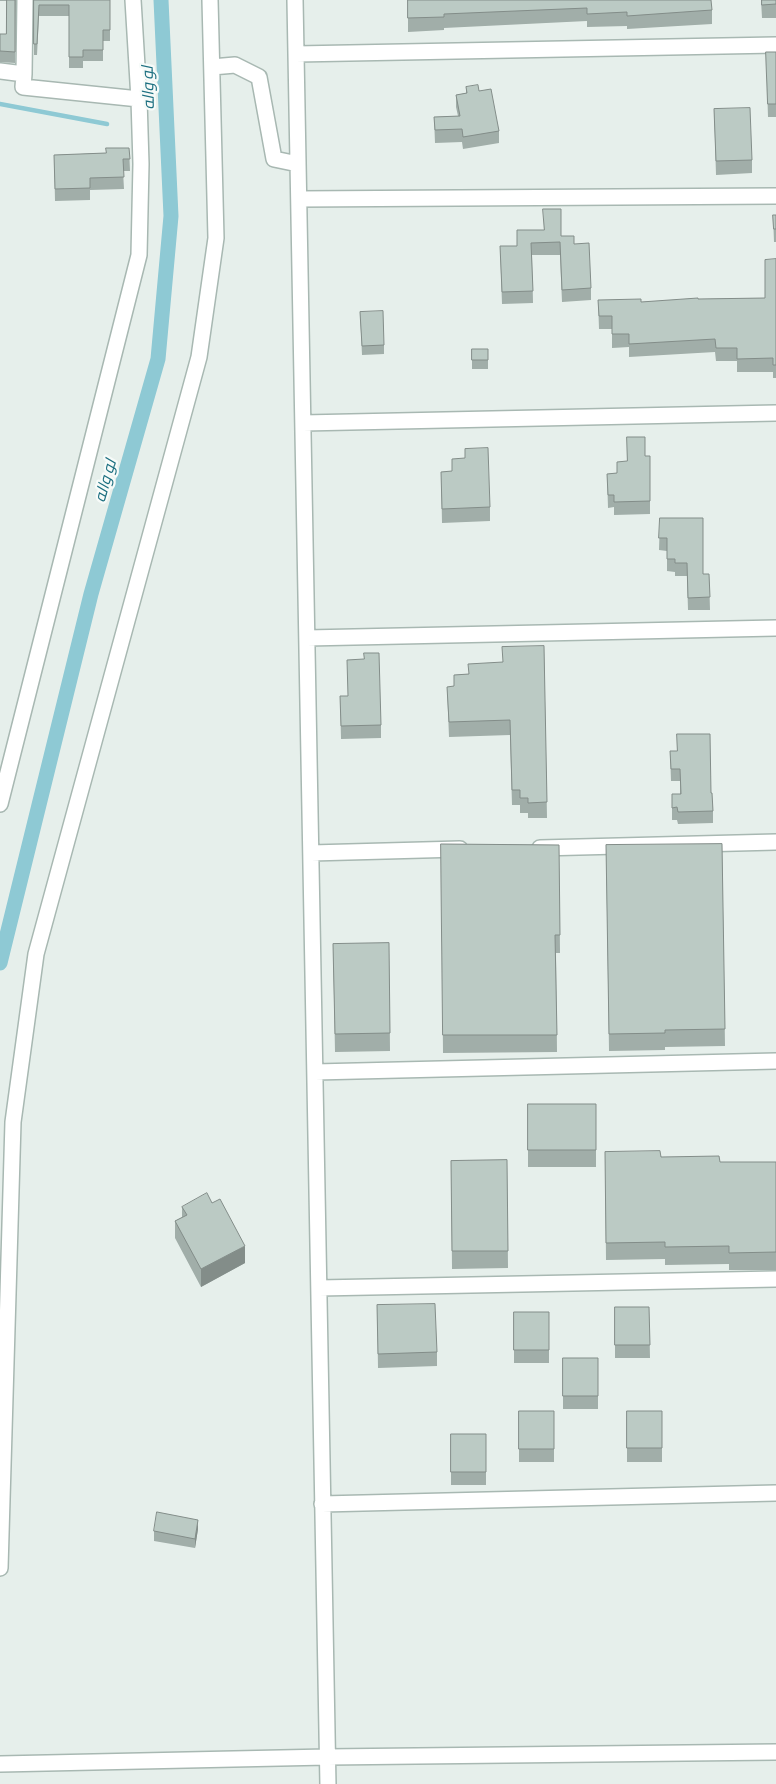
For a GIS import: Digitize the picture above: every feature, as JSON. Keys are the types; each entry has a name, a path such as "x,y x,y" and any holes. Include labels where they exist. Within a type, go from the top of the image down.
{"street":[{"path":"25,0 24,87 139,99"},
{"path":"0,804 139,255 141,164 133,0"},
{"path":"0,1568 13,1122 36,954 199,357 216,238 210,0"},
{"path":"295,0 328,1784"},
{"path":"296,54 776,45"},
{"path":"212,66 235,65 259,77 274,159 298,164"},
{"path":"0,70 24,74"},
{"path":"299,199 776,196"},
{"path":"303,423 776,413"},
{"path":"307,638 776,628"},
{"path":"528,848 776,842"},
{"path":"311,853 479,849"},
{"path":"315,1072 776,1061"},
{"path":"319,1288 776,1279"},
{"path":"322,1504 776,1493"},
{"path":"0,1764 327,1757 776,1752"}],"building":[{"path":"7,0 15,0 15,52 0,51 0,34 6,34"},
{"path":"34,0 110,0 110,30 103,30 103,50 83,50 83,57 69,57 69,5 39,5 37,44 34,44"},
{"path":"408,0 711,0 712,10 627,16 627,12 587,14 587,8 444,14 444,17 408,18"},
{"path":"762,0 776,0 776,4 762,5"},
{"path":"766,52 776,52 776,104 768,104"},
{"path":"478,85 479,91 491,89 499,131 463,137 462,129 435,130 434,117 460,116 456,95 467,93 466,87"},
{"path":"750,108 752,160 716,161 714,109"},
{"path":"106,148 129,148 130,159 123,159 124,177 90,178 90,188 55,189 54,155 106,153"},
{"path":"543,209 561,209 561,236 574,236 574,244 589,243 591,288 562,290 560,242 531,243 533,291 502,292 500,246 517,246 517,230 544,230"},
{"path":"773,215 776,215 776,229 774,229"},
{"path":"776,259 776,365 773,365 773,358 737,359 737,348 716,348 715,339 629,344 629,334 612,334 612,316 599,316 598,300 641,299 641,302 698,298 765,298 765,260"},
{"path":"383,311 384,345 362,346 360,312"},
{"path":"472,349 488,349 488,360 472,360"},
{"path":"627,437 645,437 645,456 650,456 650,501 614,502 614,495 608,495 607,474 617,473 617,462 627,461"},
{"path":"488,448 490,507 442,509 441,472 452,471 452,459 465,458 465,449"},
{"path":"660,518 703,518 703,574 709,574 710,597 688,598 687,563 675,563 675,559 667,559 667,538 659,538"},
{"path":"544,646 547,802 528,803 528,798 520,798 520,790 512,790 510,720 449,722 447,687 454,686 454,675 469,674 468,664 503,662 502,647"},
{"path":"364,653 379,653 381,725 341,726 340,696 348,696 347,660 364,659"},
{"path":"677,734 710,734 713,811 678,812 677,807 672,808 672,794 681,794 680,769 671,769 670,751 677,751"},
{"path":"441,844 559,845 560,935 555,935 557,1035 443,1035"},
{"path":"722,844 725,1029 665,1030 665,1033 609,1034 606,845"},
{"path":"389,943 390,1033 335,1034 333,944"},
{"path":"528,1104 596,1104 596,1150 528,1150"},
{"path":"660,1151 661,1157 719,1156 720,1162 776,1162 776,1252 729,1253 729,1246 665,1247 665,1242 606,1243 605,1152"},
{"path":"507,1160 508,1251 452,1251 451,1161"},
{"path":"207,1193 212,1203 220,1199 245,1246 201,1269 175,1221 187,1215 182,1207"},
{"path":"435,1304 437,1352 378,1354 377,1305"},
{"path":"615,1307 649,1307 650,1345 615,1345"},
{"path":"514,1312 549,1312 549,1350 514,1350"},
{"path":"563,1358 598,1358 598,1396 563,1396"},
{"path":"519,1411 554,1411 554,1449 519,1449"},
{"path":"627,1411 662,1411 662,1448 627,1448"},
{"path":"451,1434 486,1434 486,1472 451,1472"},
{"path":"157,1512 198,1520 195,1539 154,1531"}],"waterway":[{"name":"لو واله","path":"0,963 91,594 158,359 171,216 161,0"},
{"path":"0,104 107,124"}]}
